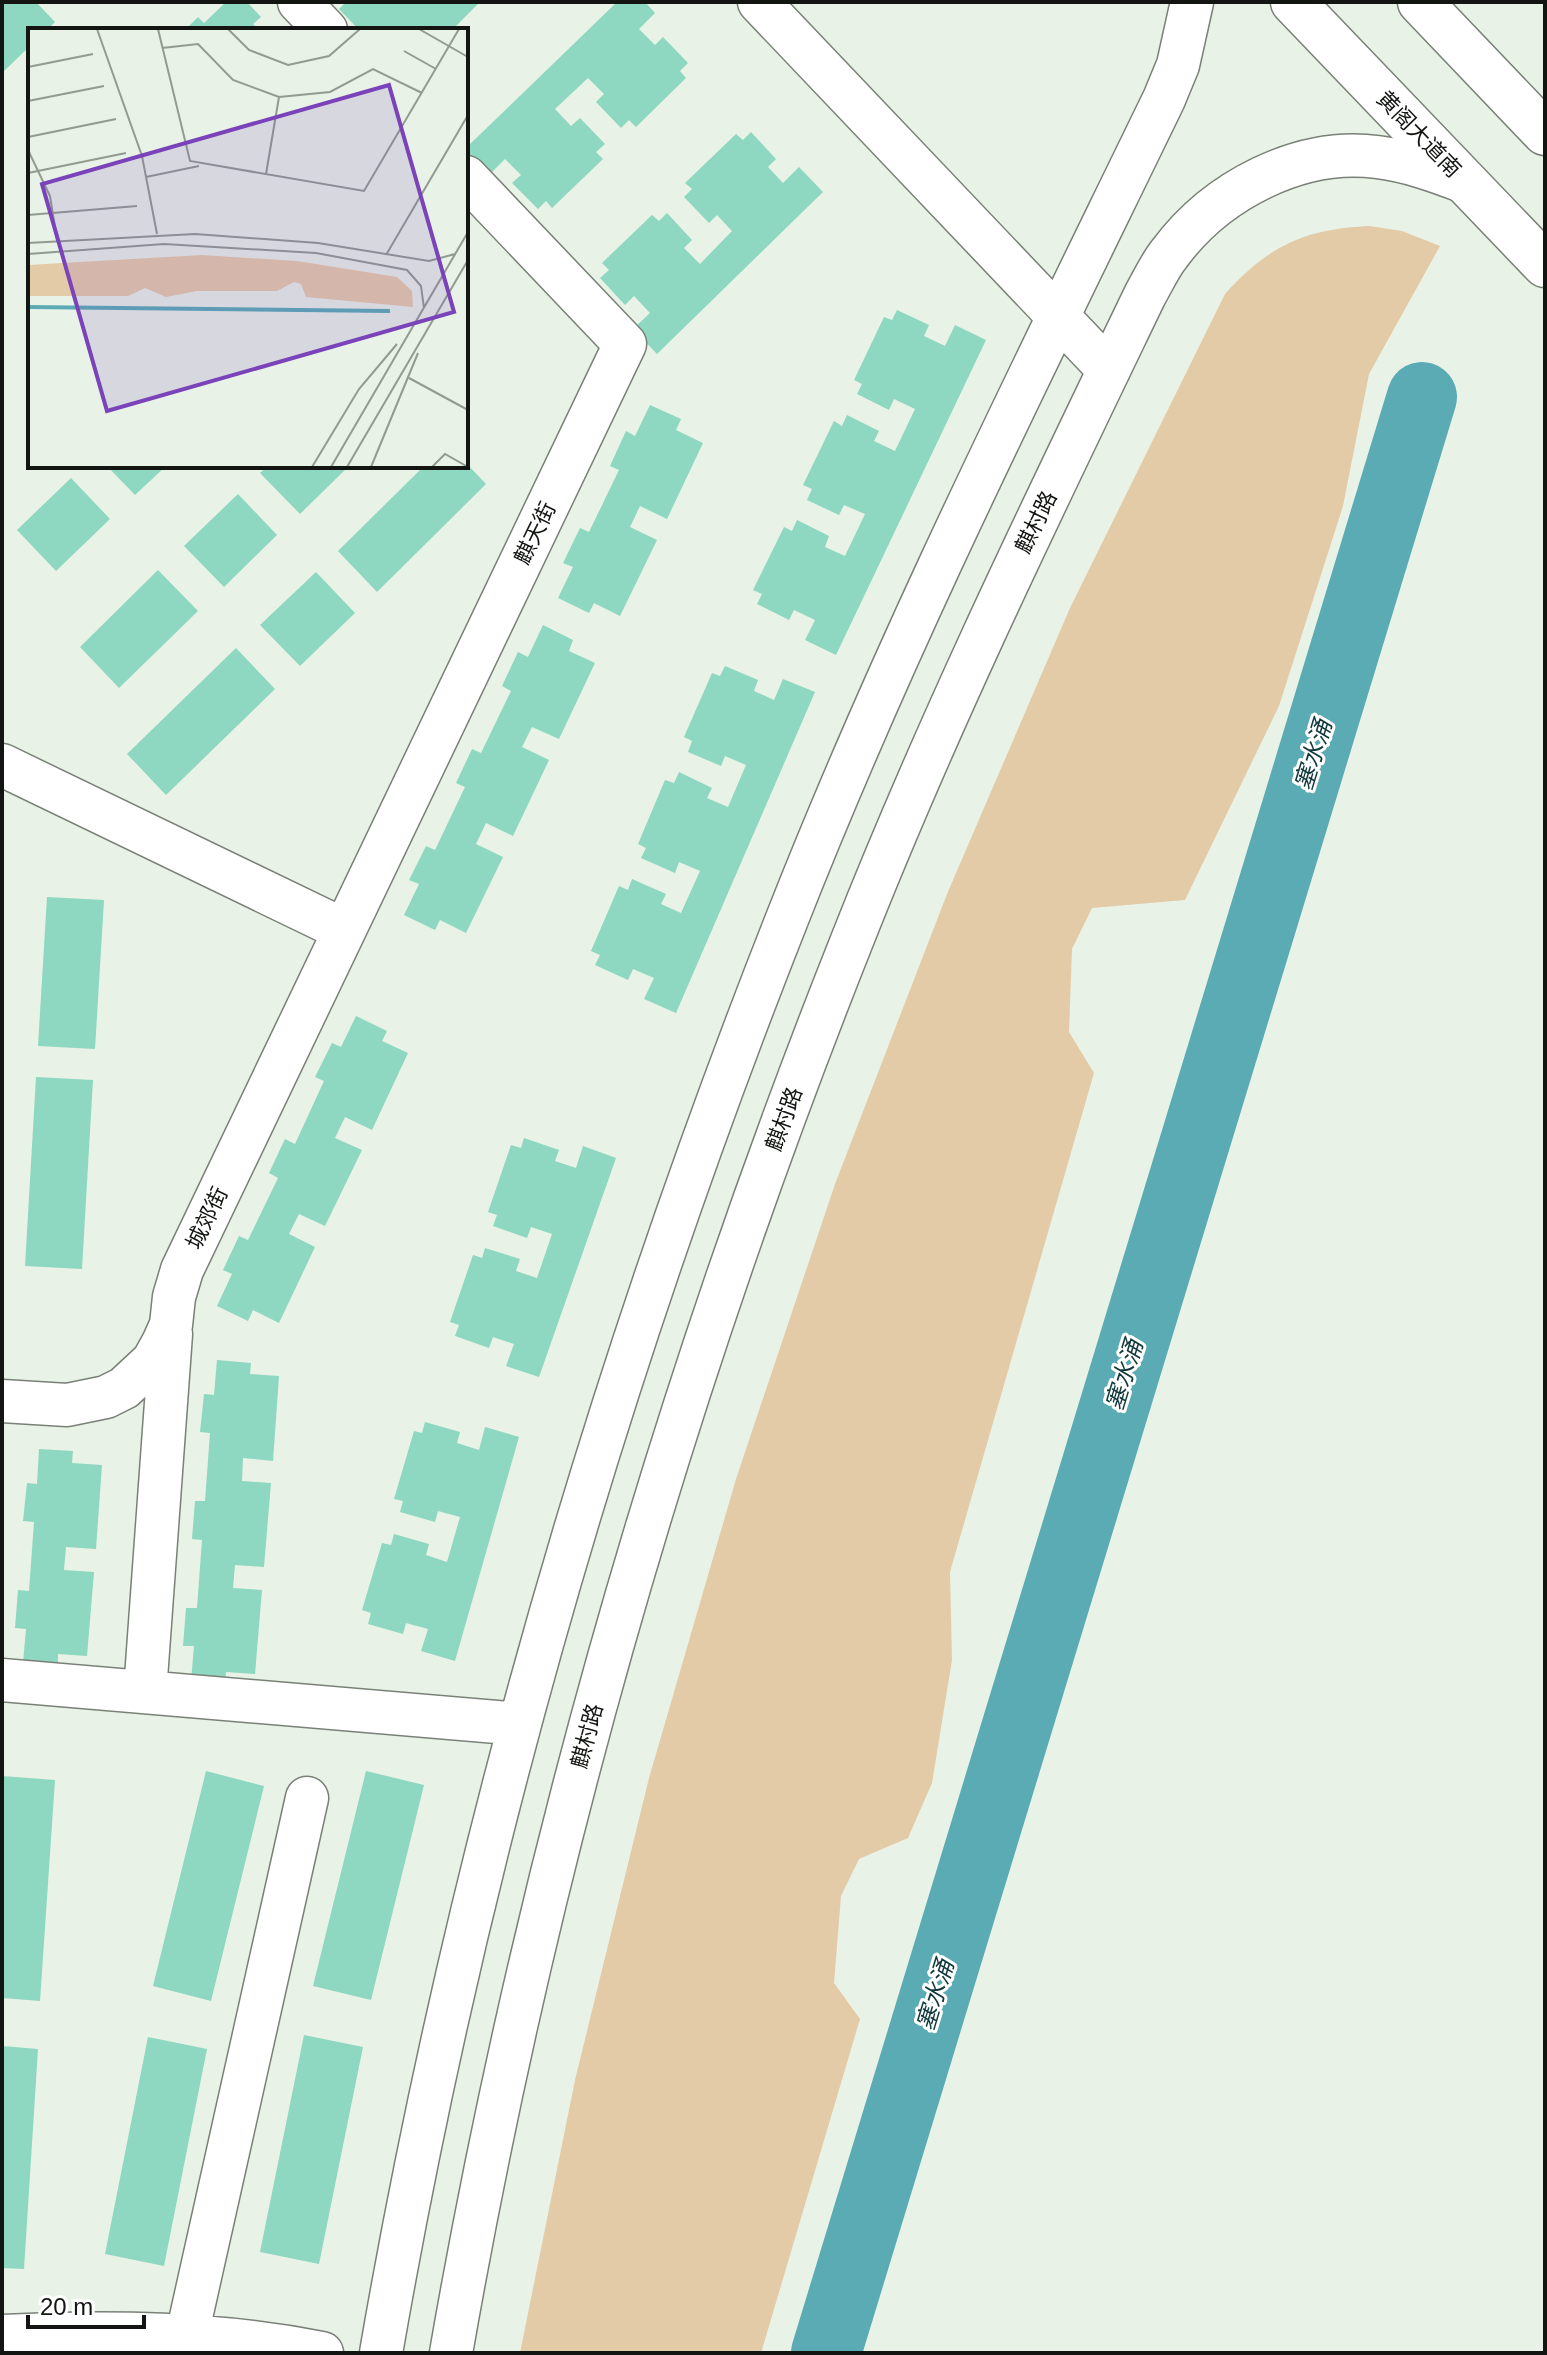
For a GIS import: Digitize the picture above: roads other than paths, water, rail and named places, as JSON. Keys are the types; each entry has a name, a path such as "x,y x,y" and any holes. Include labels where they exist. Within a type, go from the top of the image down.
{"main road":[{"name":"黄阁大道南","path":"1293,2 1545,265"},
{"path":"1420,2 1545,133"}],"street":[{"path":"299,2 324,28"},
{"path":"759,2 1109,370"},
{"path":"381,2353 436,2067 482,1871 588,1484 650,1292 716,1103 782,930 865,730 941,561 1164,99 1178,65 1192,2"},
{"name":"麒村路","path":"451,2353 503,2082 548,1888 598,1695 654,1504 715,1315 797,1084 928,757 1010,576 1109,370 1169,254 1201,218 1239,190 1281,170 1327,158 1375,156 1421,165 1465,182"},
{"name":"麒天街","path":"344,930 625,344 468,179"},
{"path":"2,765 344,930"},
{"name":"城郊街","path":"2,1401 67,1405 106,1397 124,1388 146,1368 171,1325 174,1297 182,1270 344,930"},
{"path":"145,1692 171,1325"},
{"path":"2,1680 520,1724"},
{"path":"186,2344 307,1798"},
{"path":"2,2336 93,2331 186,2344 281,2345 322,2353"}],"waterway":[{"name":"塞水涌","path":"826,2353 1422,397"}]}
